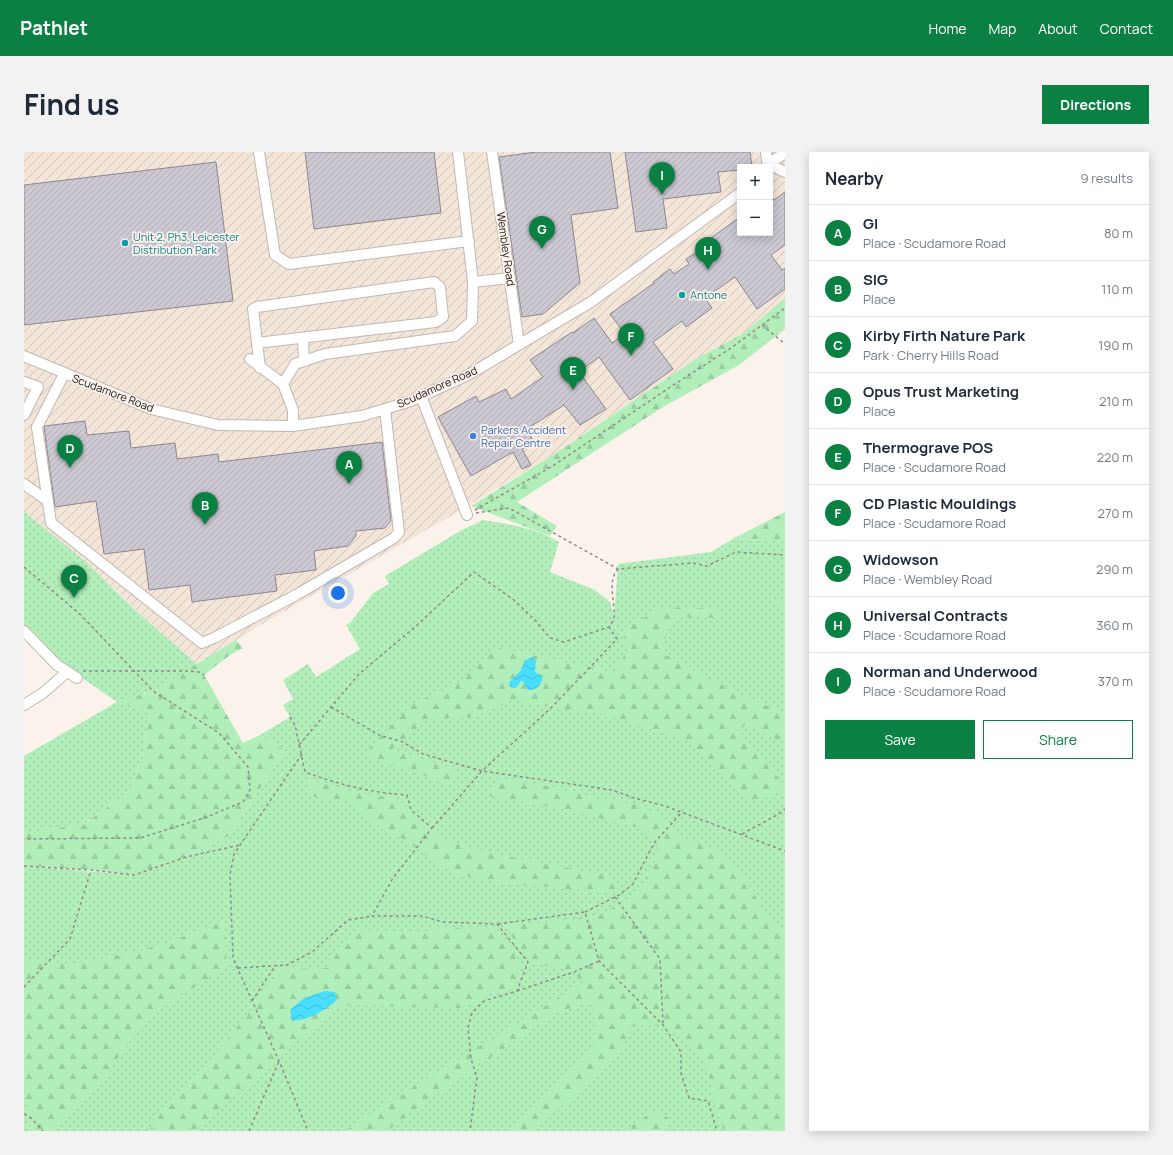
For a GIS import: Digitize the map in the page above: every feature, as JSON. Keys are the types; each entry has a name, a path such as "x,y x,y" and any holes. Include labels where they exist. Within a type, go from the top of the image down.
{"street":[{"path":"260,152 275,254 289,264 469,241"},
{"path":"283,384 295,364 325,354 455,336 472,321 473,282 458,152"},
{"name":"Wembley Road","path":"492,152 519,345"},
{"path":"766,152 768,164"},
{"path":"771,164 785,153"},
{"path":"773,168 785,172"},
{"name":"Scudamore Road","path":"24,356 64,374 151,409 218,425 294,426 362,416 411,401 468,375 519,345 591,302 737,195"},
{"path":"473,282 510,278"},
{"path":"258,344 436,322 442,317 440,287 434,282 254,308 260,368"},
{"path":"303,338 304,361"},
{"path":"250,359 283,384 293,410 294,426"},
{"path":"64,374 37,427 51,522 202,643 296,595 394,538 399,532 385,409"},
{"path":"24,382 38,387 24,415"},
{"path":"421,396 467,515"},
{"path":"24,484 48,501"},
{"path":"24,631 57,665 73,676 24,705"}],"path":[{"path":"467,515 551,468 731,348 785,308"},
{"path":"762,325 785,344"},
{"path":"467,515 508,508 618,568 693,563 707,566 736,552 785,555"},
{"path":"24,567 81,615 153,691 220,733 248,768 250,790 243,802 204,818 140,838 24,839"},
{"path":"300,745 359,674 415,627 474,572 514,600 536,621 550,638 564,642 609,627 614,617 612,593 613,580 614,573 618,568"},
{"path":"372,916 393,878 432,828 482,771 552,707 617,638 609,627"},
{"path":"73,676 78,671 133,670 188,671 199,672 204,675"},
{"path":"331,707 381,736 401,741 423,754 482,771 612,790 682,812 785,851"},
{"path":"290,717 295,725 305,772 344,785 383,793 406,795 411,810 432,828"},
{"path":"302,754 234,854 230,876 233,958 279,1061 308,1131"},
{"path":"741,834 777,815 785,809"},
{"path":"237,968 287,965 312,952 348,920 372,916 422,916 443,922 497,924 585,912 615,897 633,884 654,843 682,812"},
{"path":"24,866 91,870 134,875 186,857 240,845"},
{"path":"24,987 70,939 91,870"},
{"path":"615,897 660,959 663,1025"},
{"path":"585,912 599,961 663,1025 681,1052 681,1073 689,1098 708,1101 717,1131"},
{"path":"497,924 528,962 517,991"},
{"path":"470,1131 477,1077 471,1059 468,1028 472,1013 484,1001 574,972 599,961"},
{"path":"252,1001 275,966"},
{"path":"249,1131 279,1061"},
{"path":"24,1114 31,1118 42,1131"}],"shaded area":[{"path":"24,152 785,152 785,301 744,333 595,426 559,451 456,513 257,627 198,665 136,611 117,591 24,512"}],"green space":[{"path":"785,298 785,329 739,365 663,407 517,502 557,526 550,536 471,506 559,451 696,359 744,333"},
{"path":"24,512 85,561 136,611 198,665 153,691 118,702 150,712 143,753 130,790 81,826 24,833 24,756 117,702 59,662 24,631"},
{"path":"785,512 785,542 734,538"},
{"path":"483,520 532,530 559,542 550,572 595,590 610,602 614,616 618,564 711,552 734,538 785,542 785,1131 24,1131 24,866 134,875 178,860 229,836 285,750 260,735 290,717 283,705 293,699 283,680 308,664 316,677 360,649 346,625 351,622 373,593 389,584 385,576 460,531"},
{"path":"766,595 785,601 785,612"},
{"path":"663,607 721,609 716,618 675,617 663,642 662,653 732,690 785,714 785,743 746,725 738,730 785,786 785,794 747,800 686,740 610,716 512,700 475,717 429,719 391,750 459,771 449,784 363,755 411,705 462,681 494,647 614,672 627,651 623,630"},
{"path":"236,640 243,648 230,655 204,675 243,743 260,735 285,750 229,836 178,860 134,875 91,870 24,866 24,832 83,825 130,790 143,753 150,712 117,702 153,691"},
{"path":"499,778 544,786 591,797 635,804 658,815 680,835 715,850 740,871 762,907 785,930 785,1131 724,1131 705,1061 687,1043 663,1025 632,1026 621,1053 534,1131 506,1131 565,1078 594,1049 595,1022 591,1002 558,1012 425,1102 387,1131 344,1131 583,983 574,972 530,962 504,925 563,921 602,914 634,895 650,873 659,848 638,828 573,811 488,796"},
{"path":"307,779 354,792 398,799 432,828 442,839 488,852 605,875 620,891 599,892 495,882 456,874 436,863 408,842 365,819 348,798 339,802 311,796"},
{"path":"224,920 227,967 161,1008 122,1051 103,1082 52,1131 29,1131 31,1117 24,1089 24,960 74,964 146,949 177,939"},
{"path":"443,928 496,929 520,964 514,989 496,993 461,1008 395,1007 355,1002 333,1011 235,1096 199,1131 149,1131 163,1108 196,1077 248,1014 278,969 328,968 328,961 361,930 422,932"},
{"path":"652,1112 668,1117 666,1131 624,1131"}],"water":[{"path":"532,657 536,660 535,672 543,676 540,684 537,688 528,690 522,680 516,688 510,687 509,683 522,669 524,661"},
{"path":"325,991 335,992 337,1000 316,1014 292,1021 290,1010 304,998"}],"building":[{"path":"305,152 434,152 441,213 314,229"},
{"path":"536,152 610,152 618,208 571,215 580,283 543,314 522,317 499,157"},
{"path":"625,152 750,152 752,164 737,164 737,170 718,172 721,192 663,199 667,228 636,232"},
{"name":"Unit 2, Ph3, Leicester Distribution Park","path":"216,162 233,301 24,325 24,185"},
{"path":"785,192 785,245 771,255 782,270 785,268 785,289 757,309 735,277 705,298 712,308 686,327 682,321 653,342 673,369 630,400 599,357 579,372 606,409 580,425 564,405 527,429 534,443 522,449 531,465 522,469 513,452 471,476 438,417 476,396 479,402 506,389 511,399 543,377 530,360 594,318 612,343 625,334 610,314 654,283 653,282 670,269 674,274 689,264 686,259 698,252 702,258 715,250 708,240 737,219 737,236 773,236 773,198 774,200"},
{"path":"85,421 87,435 129,431 131,448 175,443 177,459 218,454 219,462 382,442 391,521 385,528 356,531 356,536 348,546 314,551 316,570 275,575 277,591 192,602 190,585 149,590 144,549 104,554 96,501 55,507 44,427"}],"place":[{"name":"Norman and Underwood","path":"662,195"},
{"name":"Unit 2, Ph3, Leicester Distribution Park","path":"125,243"},
{"name":"Widowson","path":"542,249"},
{"name":"Universal Contracts","path":"708,270"},
{"name":"Antone","path":"682,295"},
{"name":"CD Plastic Mouldings","path":"631,356"},
{"name":"Thermograve POS","path":"573,390"},
{"name":"Parkers Accident Repair Centre","path":"473,436"},
{"name":"Opus Trust Marketing","path":"70,468"},
{"name":"GI","path":"349,484"},
{"name":"SIG","path":"205,525"},
{"name":"Kirby Firth Nature Park","path":"74,598"}]}
